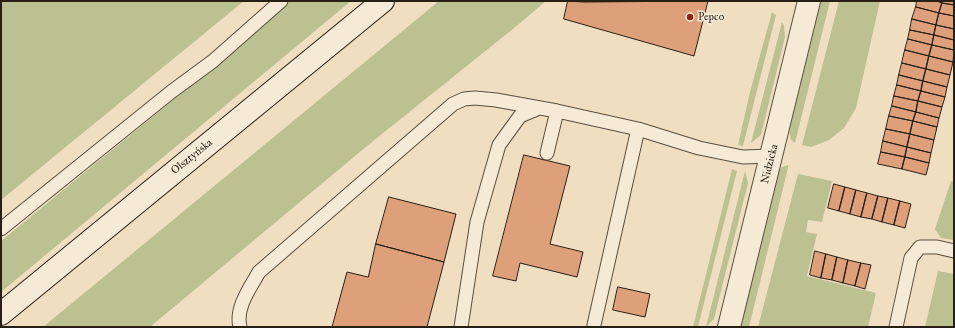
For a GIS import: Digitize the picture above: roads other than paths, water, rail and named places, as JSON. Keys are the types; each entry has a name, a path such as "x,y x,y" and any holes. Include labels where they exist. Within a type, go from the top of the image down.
{"main road":[{"name":"Olsztyńska","path":"1,314 382,1"},
{"name":"Nidzicka","path":"729,327 809,1"}],"lane":[{"path":"1,229 171,92 214,61 280,1"},
{"path":"240,327 240,311 259,272 453,104 464,99 484,98 557,111 638,129 699,148 743,157 772,156"},
{"path":"461,327 477,222 499,144 520,116 539,108"},
{"path":"547,153 557,111"},
{"path":"594,325 638,129"},
{"path":"896,327 911,258 920,247 937,247 954,251"}],"place":[{"name":"Pepco","path":"690,17"}]}
